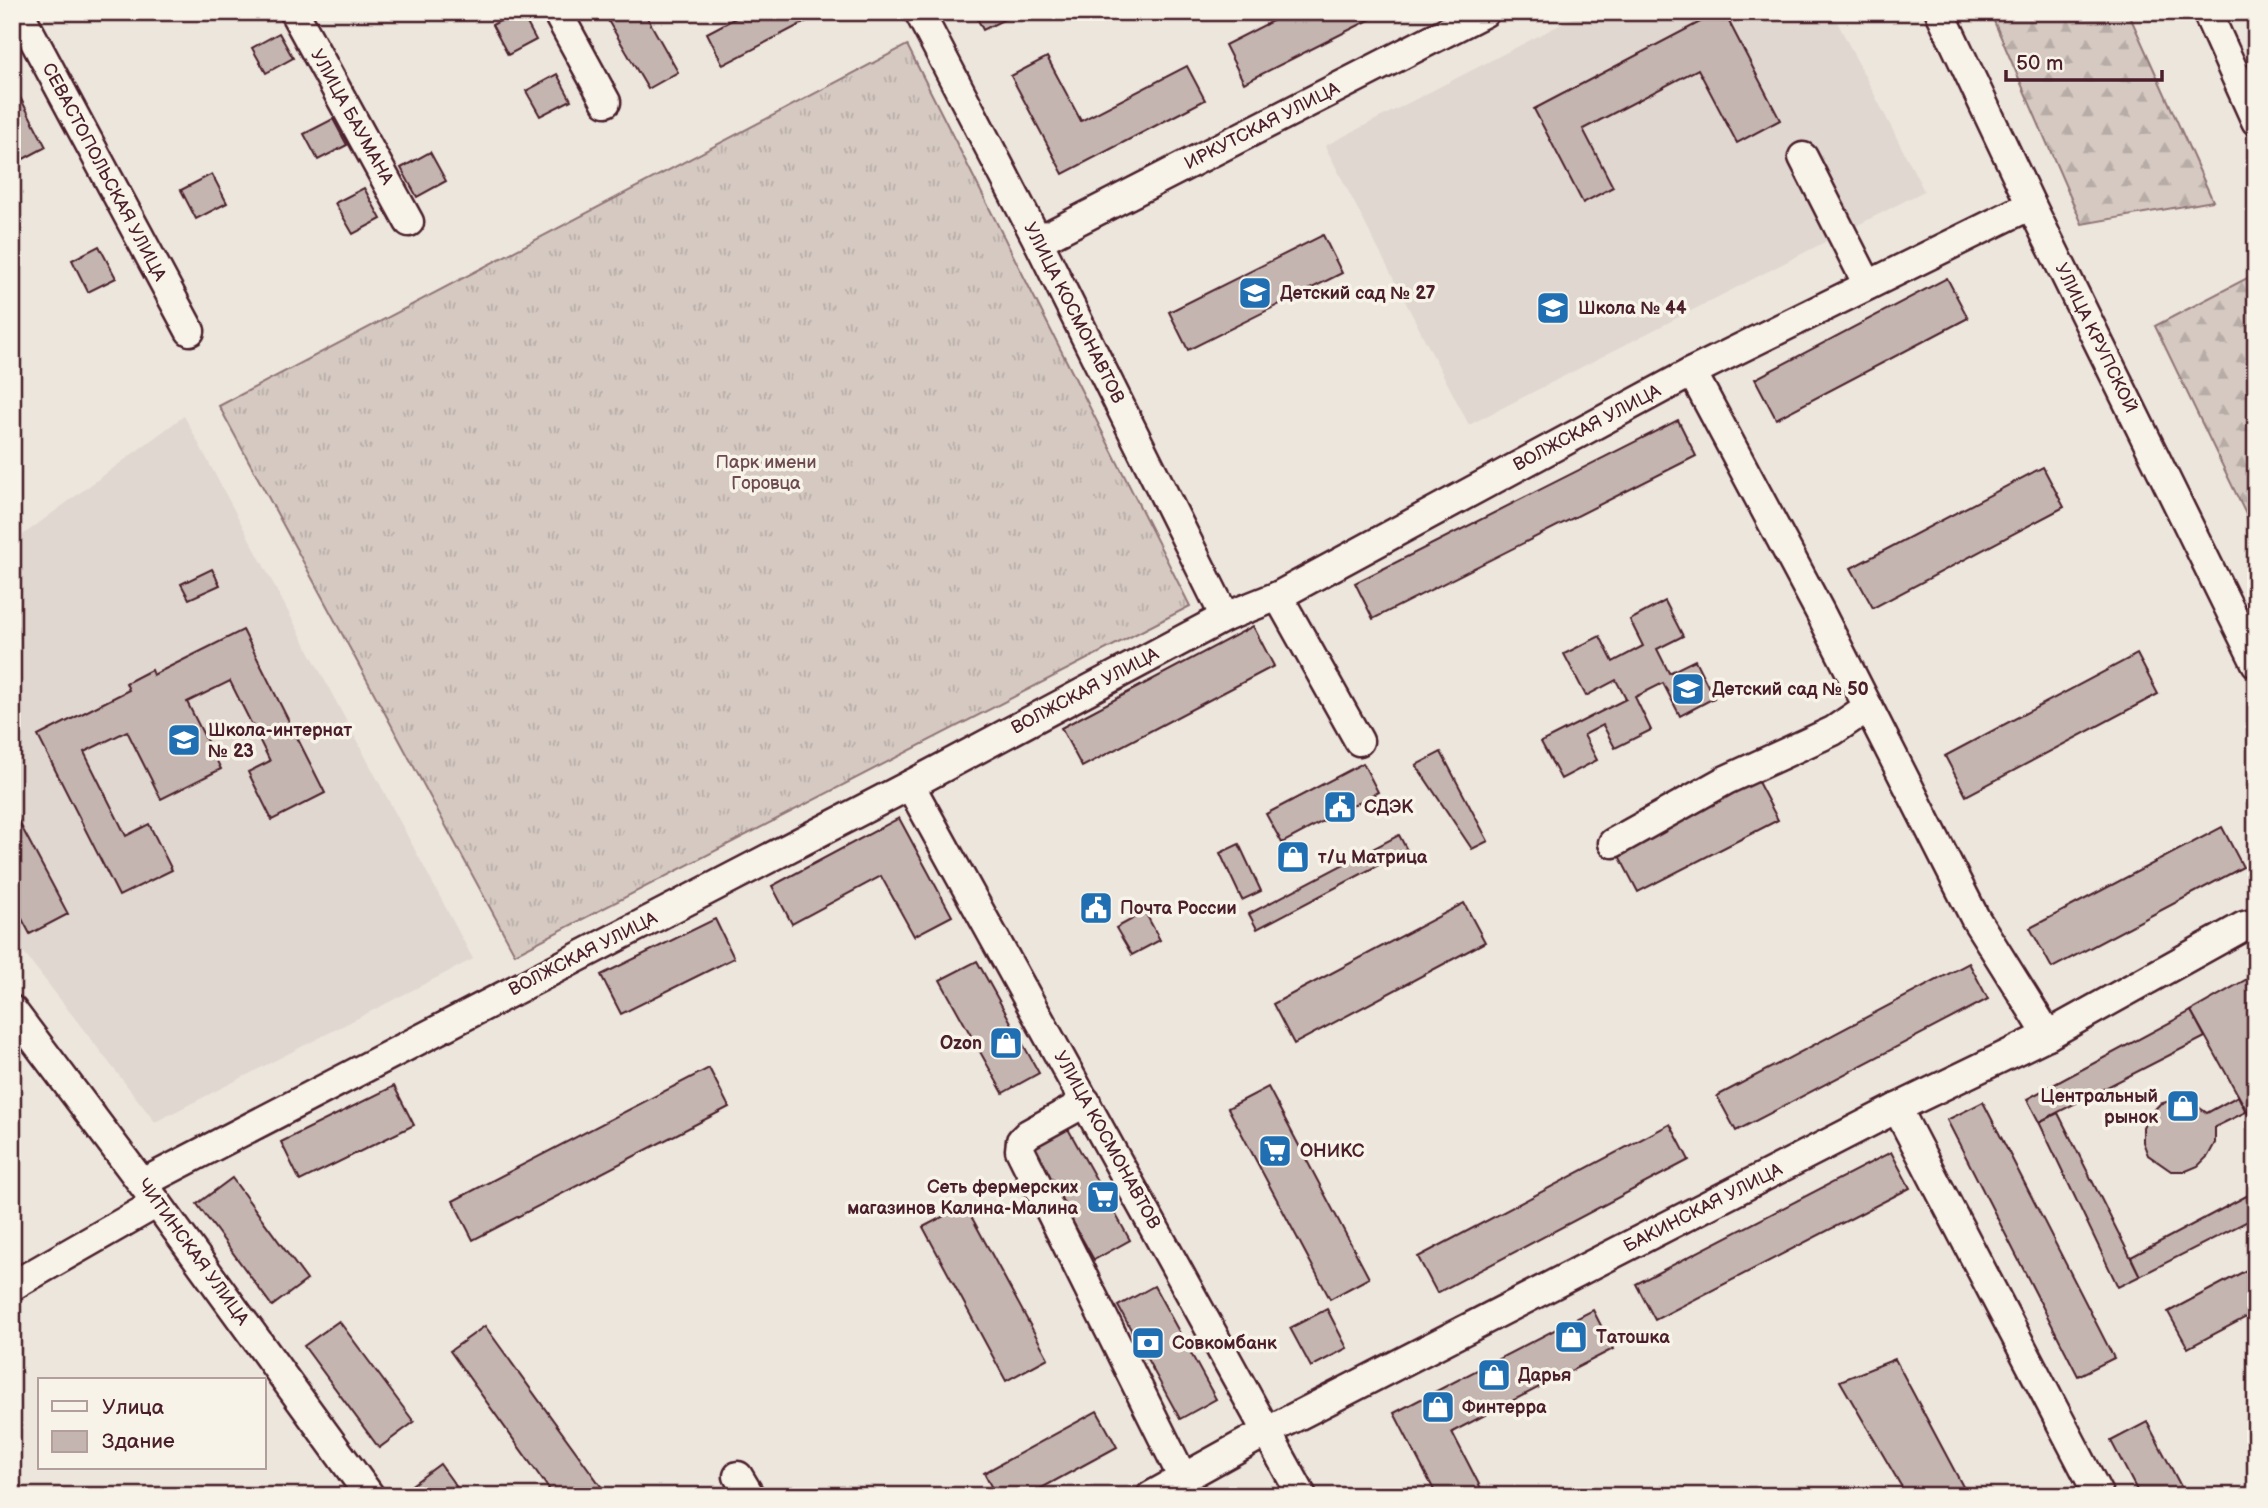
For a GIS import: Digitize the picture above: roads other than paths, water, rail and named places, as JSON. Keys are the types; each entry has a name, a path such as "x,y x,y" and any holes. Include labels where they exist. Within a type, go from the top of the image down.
{"street":[{"name":"СЕВАСТОПОЛЬСКАЯ УЛИЦА","path":"19,12 190,331"},
{"name":"УЛИЦА БАУМАНА","path":"294,12 409,222"},
{"path":"557,12 606,102"},
{"name":"УЛИЦА КОСМОНАВТОВ","path":"919,12 1038,241 1224,617"},
{"name":"ИРКУТСКАЯ УЛИЦА","path":"1038,241 1485,12"},
{"name":"УЛИЦА КРУПСКОЙ","path":"1940,12 2031,205 2256,663"},
{"path":"2207,12 2256,121"},
{"path":"1803,157 1868,285"},
{"name":"ВОЛЖСКАЯ УЛИЦА","path":"12,1286 150,1193 910,785 1224,617 1278,596 1692,372 2031,205"},
{"path":"1692,372 1813,600 1975,918 2048,1035"},
{"path":"1278,596 1359,741"},
{"path":"1613,844 1726,780 1833,732 1868,707"},
{"name":"УЛИЦА КОСМОНАВТОВ","path":"910,785 1302,1496"},
{"name":"БАКИНСКАЯ УЛИЦА","path":"1151,1496 1268,1431 1897,1108 2048,1035 2244,926 2256,923"},
{"name":"ЧИТИНСКАЯ УЛИЦА","path":"12,1010 150,1193 370,1496"},
{"path":"1086,1102 1028,1134 1021,1141 1020,1150 1182,1478"},
{"path":"1897,1108 2099,1496"}],"place":[{"name":"Детский сад № 27","path":"1255,293"},
{"name":"Школа № 44","path":"1553,308"},
{"name":"Детский сад № 50","path":"1688,689"},
{"name":"Школа-интернат № 23","path":"184,740"},
{"name":"СДЭК","path":"1340,807"},
{"name":"т/ц Матрица","path":"1293,857"},
{"name":"Почта России","path":"1096,908"},
{"name":"Ozon","path":"1006,1043"},
{"name":"Центральный рынок","path":"2183,1106"},
{"name":"ОНИКС","path":"1275,1151"},
{"name":"Сеть фермерских магазинов Калина-Малина","path":"1103,1197"},
{"name":"Татошка","path":"1571,1337"},
{"name":"Совкомбанк","path":"1148,1343"},
{"name":"Дарья","path":"1494,1375"},
{"name":"Финтерра","path":"1438,1407"}],"park label":[{"name":"Парк имени Горовца","path":"766,472"}]}
